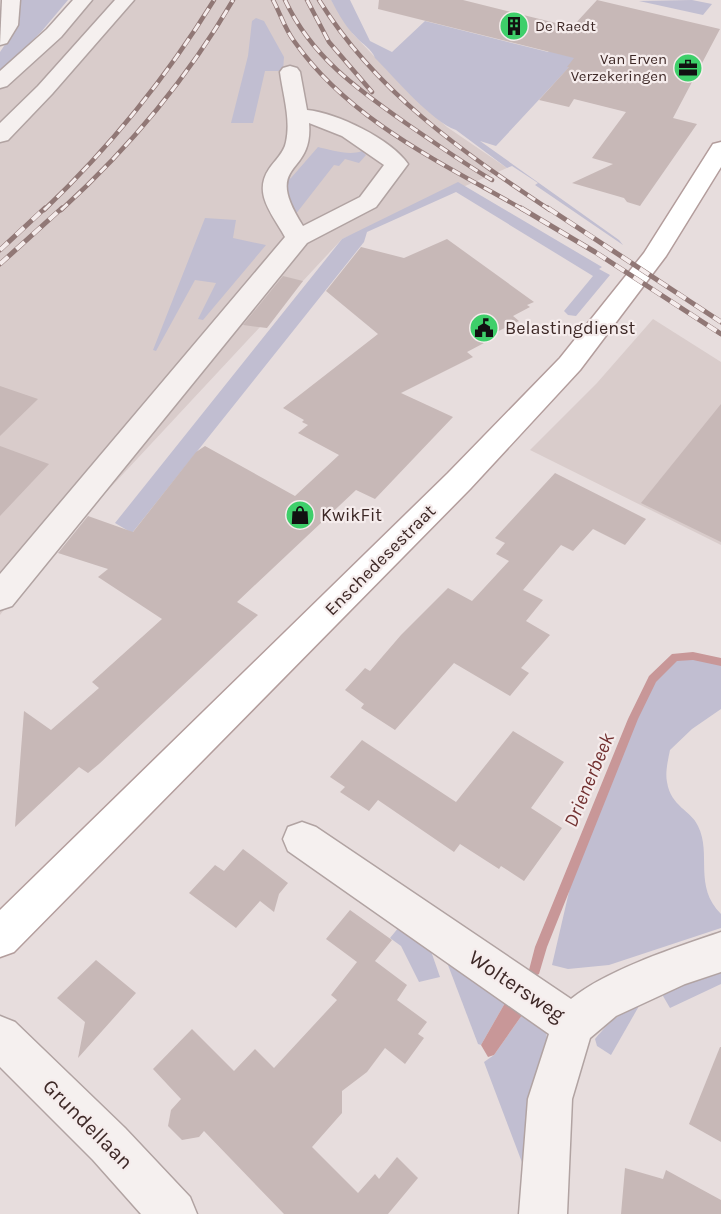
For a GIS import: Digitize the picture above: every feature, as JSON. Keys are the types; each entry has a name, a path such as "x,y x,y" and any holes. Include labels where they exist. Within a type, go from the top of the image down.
{"main road":[{"name":"Enschedesestraat","path":"0,938 459,481 570,364 654,256 721,149"}],"street":[{"path":"0,39 8,26 10,0"},
{"path":"0,82 54,33 82,0"},
{"path":"0,135 45,90 125,0"},
{"path":"290,72 296,116 297,146 273,179 274,196 292,223 298,238"},
{"path":"0,597 298,238 368,202 397,164 343,125 314,116 296,116"},
{"name":"Woltersweg","path":"302,839 573,1025 550,1099 543,1214"},
{"path":"573,1025 602,1000 678,967 721,952"},
{"name":"Grundellaan","path":"0,1037 109,1144 173,1214"}],"shaded area":[{"path":"21,0 68,0 41,32 0,72 0,52 16,28"},
{"path":"73,0 331,0 353,34 409,93 447,127 507,168 342,239 42,561 0,615 0,84"},
{"path":"331,0 350,0 370,41 392,52 425,21 548,52 558,41 587,48 496,146 480,141 619,240 623,245 535,185 538,183 512,166 507,168 425,109 358,40"},
{"path":"692,0 712,4 703,15 639,1"},
{"path":"256,18 264,21 284,57 283,71 265,71 253,123 231,123 248,56 252,21"},
{"path":"318,147 346,153 362,151 366,155 359,163 345,159 339,166 334,165 295,215 283,183 291,178"},
{"path":"458,182 602,267 599,269 610,275 576,316 568,315 564,311 593,276 456,192 367,232 364,242 132,533 115,523 342,239"},
{"path":"205,218 236,220 233,238 266,245 203,320 198,319 216,283 195,280 156,351 153,350"},
{"path":"653,319 721,362 721,545 530,450 597,383"},
{"path":"693,656 721,662 721,709 692,729 670,750 666,778 669,790 677,803 698,826 704,848 705,881 713,903 721,914 721,928 609,965 568,969 552,965 578,853 633,719 652,679 675,657"},
{"path":"404,921 424,931 440,977 419,982 401,946 390,938"},
{"path":"440,944 505,1003 481,1045 478,1044"},
{"path":"721,969 721,984 670,1008 663,996 664,993"},
{"path":"505,1003 527,1008 494,1055 488,1057 481,1045"},
{"path":"639,1006 611,1055 597,1046 595,1039 610,1023 620,1015"},
{"path":"527,1008 546,1030 547,1040 523,1165 484,1062 494,1055"}],"building":[{"path":"379,0 463,0 564,25 566,23 574,25 597,0 720,29 673,118 697,124 640,206 627,202 624,198 572,183 613,164 592,158 626,112 574,99 569,107 539,100 569,67 567,67 574,58 378,9"},
{"path":"447,239 534,302 527,305 530,307 513,316 519,321 480,340 484,343 467,352 473,357 401,393 453,417 375,499 356,490 237,602 258,615 99,764 88,773 79,767 15,827 24,711 51,730 99,688 92,682 162,619 98,577 108,569 58,553 88,516 133,532 196,452 205,446 295,496 339,455 298,433 308,425 302,422 304,420 283,408 378,334 326,291 361,247 404,258"},
{"path":"283,276 303,281 267,328 243,325"},
{"path":"0,386 38,399 0,436"},
{"path":"721,404 721,542 641,503"},
{"path":"0,446 49,464 0,516"},
{"path":"555,473 646,519 625,545 593,529 573,551 561,545 523,590 543,600 526,621 550,635 521,668 529,673 510,696 454,663 395,730 361,708 364,704 345,690 365,668 370,671 401,635 448,588 472,601 509,561 496,554 505,543 495,538"},
{"path":"513,731 564,762 531,808 562,828 524,881 501,866 499,869 460,844 454,852 378,800 369,811 340,792 345,787 330,777 362,740 456,802"},
{"path":"243,849 288,883 279,894 274,912 260,901 236,928 189,893 215,865 224,871"},
{"path":"350,910 392,940 375,961 407,985 397,1000 427,1022 418,1034 424,1038 405,1064 385,1048 367,1072 342,1091 342,1113 312,1147 358,1193 375,1174 379,1179 397,1157 418,1178 388,1214 284,1214 204,1131 199,1137 182,1140 168,1126 171,1110 181,1099 153,1069 192,1029 234,1071 255,1049 274,1068 337,1000 331,995 357,962 326,939"},
{"path":"96,960 136,993 78,1058 85,1022 57,998"},
{"path":"721,1047 721,1142 689,1124"},
{"path":"625,1168 663,1179 666,1170 721,1200 721,1214 621,1214"}],"waterway":[{"name":"Drienerbeek","path":"535,970 541,947 633,719 652,679 675,657 693,656 721,662"}],"railway":[{"path":"44,210 92,162 136,111 196,29 214,0"},
{"path":"61,210 110,162 155,111 196,57 233,0"},
{"path":"273,0 294,41 342,95 399,138 524,210"},
{"path":"285,0 308,38 322,55 353,84 407,124 492,180"},
{"path":"307,0 329,42 372,92"},
{"path":"319,0 367,63 422,117 484,165 550,210"},
{"path":"0,250 45,208"},
{"path":"0,264 62,208"},
{"path":"521,208 595,252 721,334"},
{"path":"548,208 721,322"}],"place":[{"name":"De Raedt","path":"514,26"},
{"name":"Van Erven Verzekeringen","path":"688,68"},
{"name":"Belastingdienst","path":"484,328"},
{"name":"KwikFit","path":"300,515"}]}
